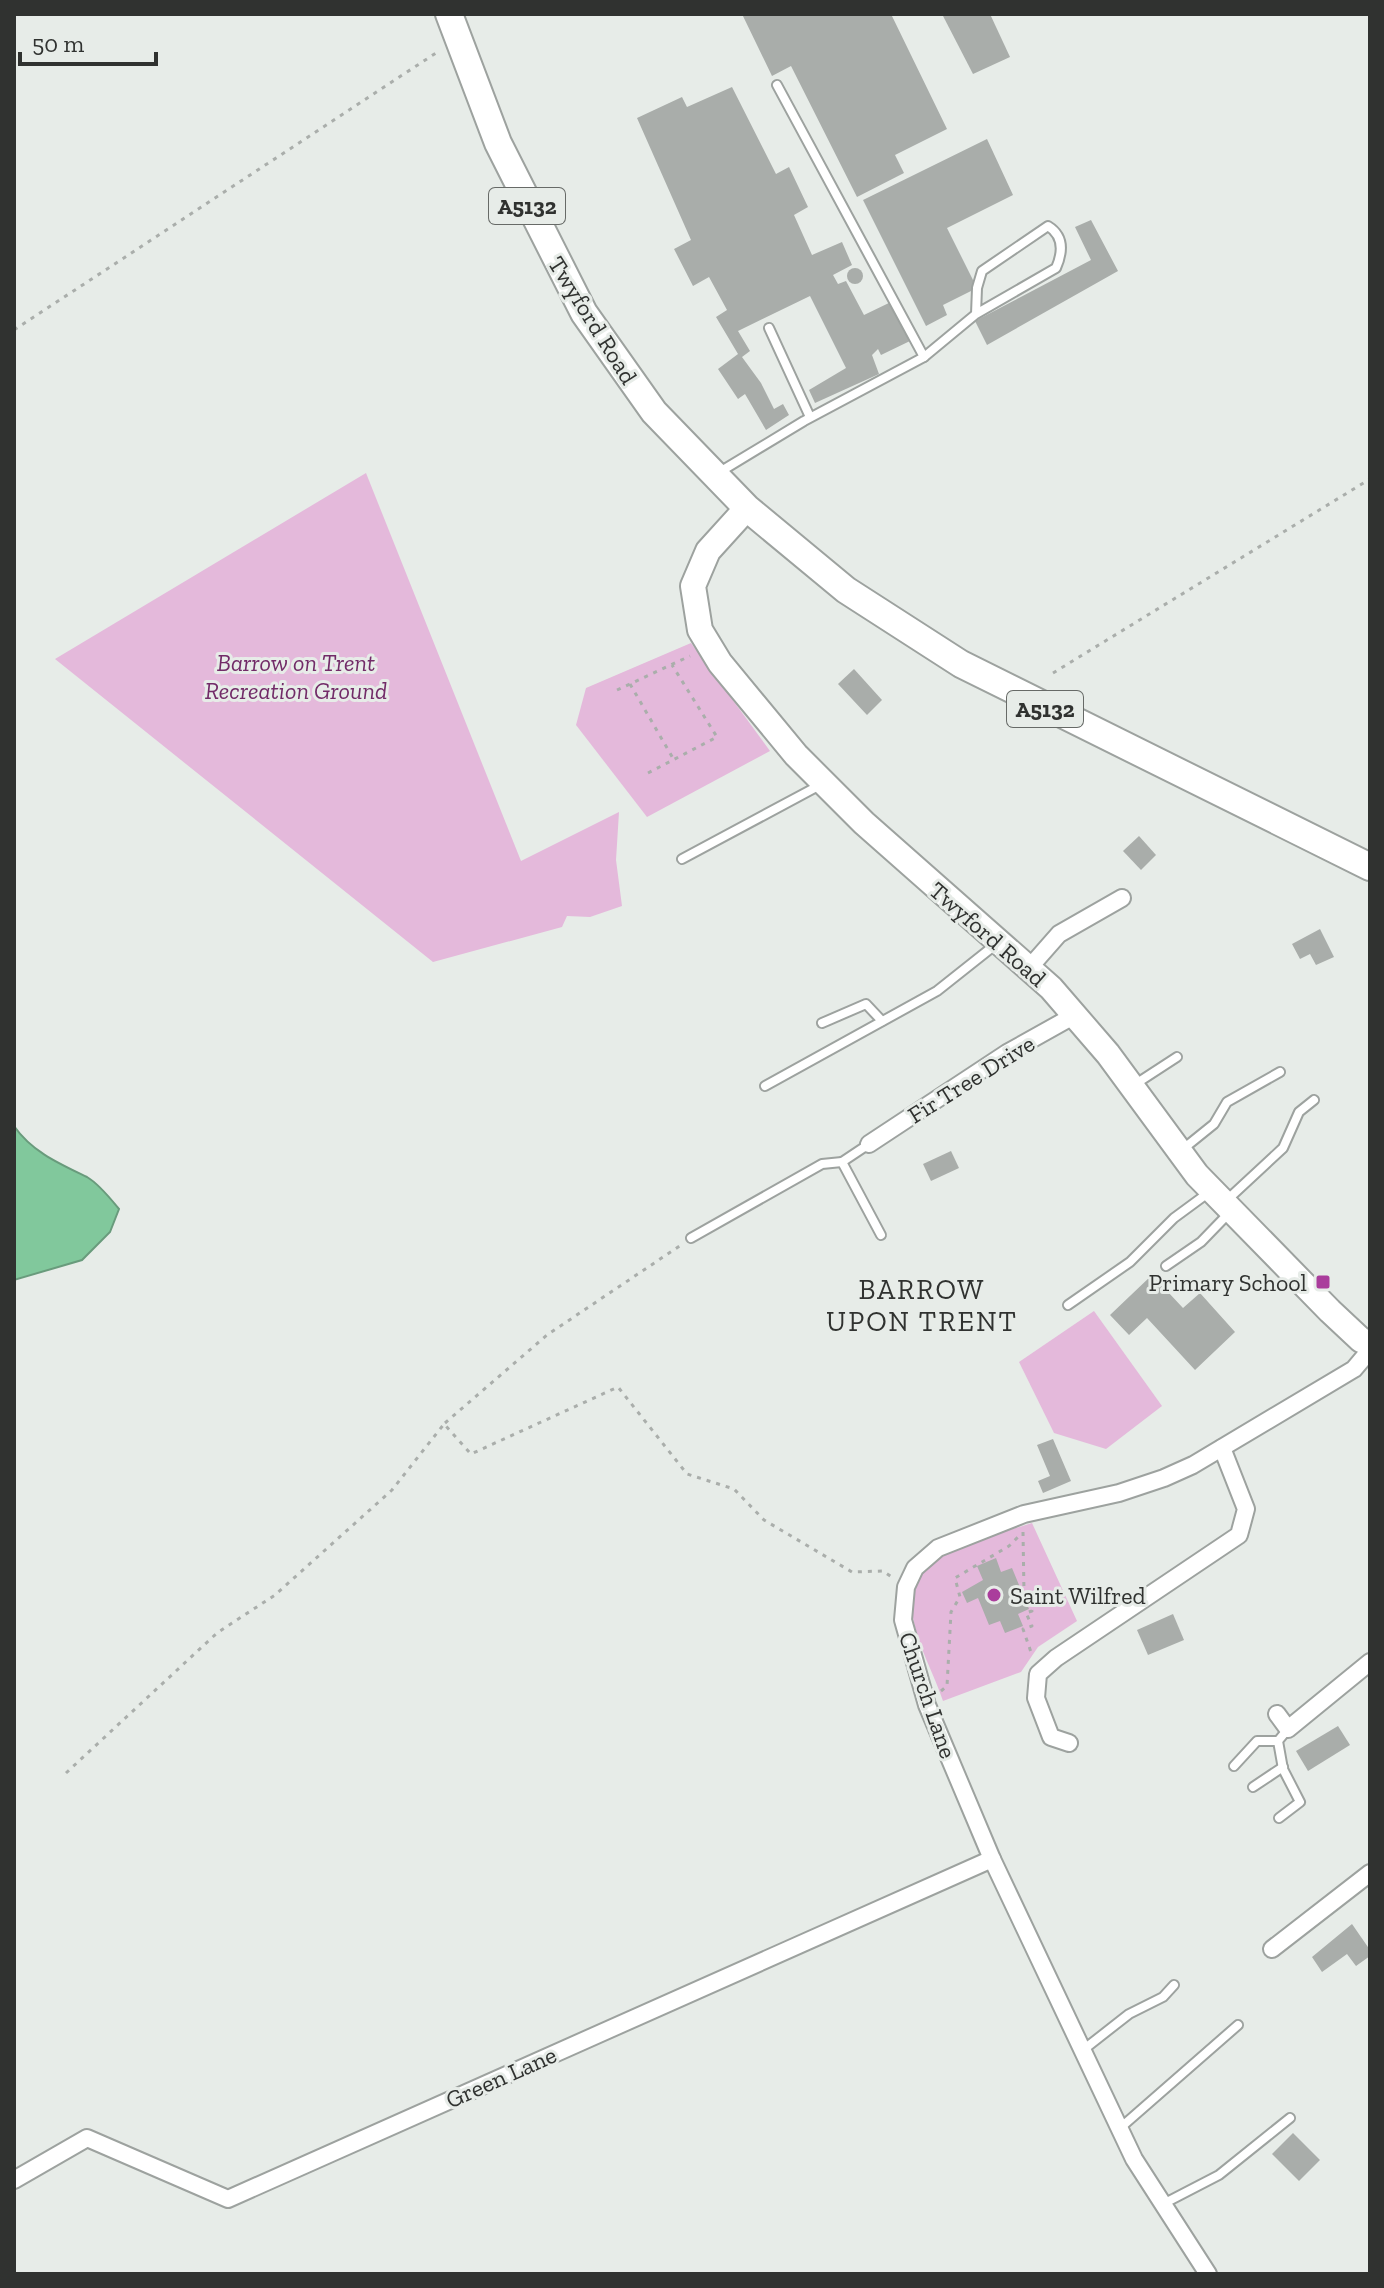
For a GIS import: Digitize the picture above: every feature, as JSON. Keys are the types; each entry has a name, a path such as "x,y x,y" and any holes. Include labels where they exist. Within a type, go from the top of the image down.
{"main road":[{"name":"Twyford Road","path":"449,14 456,41 525,203 584,313 633,385 713,476 747,508 846,590 961,664 1107,740 1370,867"}],"street":[{"name":"Twyford Road","path":"747,508 708,551 693,586 696,615 710,647 748,700 824,783 916,873 1030,967 1075,1015 1179,1152 1369,1354"},
{"path":"1030,967 1059,934 1122,898"},
{"name":"Fir Tree Drive","path":"869,1144 1007,1053 1075,1015"},
{"path":"906,1587 915,1568 938,1548 1024,1514 1119,1493 1193,1465 1354,1369 1369,1354"},
{"path":"1069,1743 1051,1737 1036,1698 1038,1674 1056,1658 1239,1535 1246,1509 1222,1448"},
{"name":"Church Lane","path":"906,1587 903,1620 927,1705 992,1859 1119,2129 1208,2274"},
{"path":"1277,1714 1283,1735 1370,1662"},
{"name":"Green Lane","path":"14,2180 87,2138 228,2199 992,1859"},
{"path":"1272,1949 1370,1873"}],"lane":[{"path":"777,85 924,357"},
{"path":"713,476 810,417 924,357 976,314 1056,268 1061,255 1060,238 1055,231 1048,226 989,263 979,279 976,314"},
{"path":"769,328 810,417"},
{"path":"682,859 824,783"},
{"path":"765,1086 937,991 1000,942"},
{"path":"822,1023 866,1004 882,1021"},
{"path":"1130,1087 1177,1057"},
{"path":"1179,1152 1214,1124 1227,1102 1280,1072"},
{"path":"1166,1266 1201,1242 1223,1201 1283,1148 1299,1112 1314,1100"},
{"path":"691,1238 822,1164 842,1162 869,1144"},
{"path":"842,1162 881,1235"},
{"path":"1068,1305 1130,1262 1174,1218 1223,1201"},
{"path":"1234,1766 1257,1741 1283,1735 1283,1767 1300,1802 1279,1818"},
{"path":"1253,1787 1283,1767"},
{"path":"1082,2050 1129,2014 1163,1997 1174,1985"},
{"path":"1119,2129 1238,2025"},
{"path":"1163,2204 1219,2175 1290,2118"}],"path":[{"path":"14,330 456,41"},
{"path":"1053,673 1370,479"},
{"path":"617,690 710,647"},
{"path":"648,773 717,737 672,665"},
{"path":"630,684 674,760"},
{"path":"66,1773 217,1633 275,1595 392,1490 444,1424 547,1335 691,1238"},
{"path":"444,1424 471,1454 618,1387 687,1474 734,1489 764,1520 852,1572 883,1571 906,1587"},
{"path":"1024,1514 1024,1593 1032,1611 1026,1613 1032,1626 1023,1629 1038,1674"},
{"path":"927,1705 947,1686 951,1612 960,1597 955,1578 1009,1546 1023,1532"}],"green space":[{"name":"Barrow on Trent Recreation Ground","path":"366,473 521,861 619,812 616,860 622,906 590,917 567,916 562,927 433,962 55,659"},
{"path":"691,643 770,751 647,817 576,725 586,688"},
{"path":"1094,1311 1162,1406 1106,1449 1054,1433 1019,1362"},
{"path":"1032,1523 1077,1621 1038,1647 1021,1672 943,1701 913,1618 913,1596 920,1577 951,1551"}],"shaded area":[{"path":"14,1126 38,1150 91,1180 119,1209 110,1232 82,1260 14,1280"}],"building":[{"path":"742,14 891,14 947,129 895,155 904,173 857,197 791,66 772,76"},
{"path":"942,14 990,14 1010,57 973,74"},
{"path":"732,87 776,174 789,167 808,207 794,215 812,255 842,242 852,265 833,275 838,284 846,281 864,315 893,301 910,341 881,355 878,349 872,355 879,374 815,403 809,390 846,368 810,296 738,331 750,351 742,357 761,383 774,409 783,404 789,415 766,430 745,394 738,399 718,369 738,354 716,317 727,310 709,277 693,286 674,249 691,240 637,118 682,97 687,107"},
{"path":"987,139 1013,195 947,228 977,288 943,305 947,315 926,326 863,200"},
{"path":"1091,220 1118,271 987,345 975,321 1091,260 1075,227"},
{"path":"852,268 858,268 863,276 861,282 852,284 847,279 847,273"},
{"path":"854,669 882,700 867,715 838,684"},
{"path":"1139,836 1156,855 1141,870 1123,851"},
{"path":"1320,929 1334,957 1316,965 1310,954 1300,959 1292,944"},
{"path":"951,1151 959,1168 931,1181 923,1164"},
{"path":"1152,1275 1183,1308 1200,1293 1235,1332 1195,1370 1147,1318 1129,1335 1110,1315"},
{"path":"1053,1439 1071,1481 1043,1493 1038,1481 1050,1476 1037,1445"},
{"name":"Saint Wilfred","path":"996,1558 1001,1572 1012,1568 1029,1609 1018,1614 1023,1626 1005,1633 1000,1621 989,1625 978,1598 967,1603 962,1592 983,1580 977,1566"},
{"path":"1173,1614 1184,1640 1148,1655 1137,1630"},
{"path":"1338,1726 1350,1745 1308,1771 1296,1751"},
{"path":"1352,1924 1370,1950 1370,1956 1356,1966 1347,1954 1322,1972 1312,1957"},
{"path":"1293,2133 1320,2160 1299,2181 1272,2154"}],"place":[{"name":"Primary School","path":"1323,1282"},
{"name":"Saint Wilfred","path":"994,1595"}],"district":[{"name":"BARROW UPON TRENT","path":"922,1305"}]}
